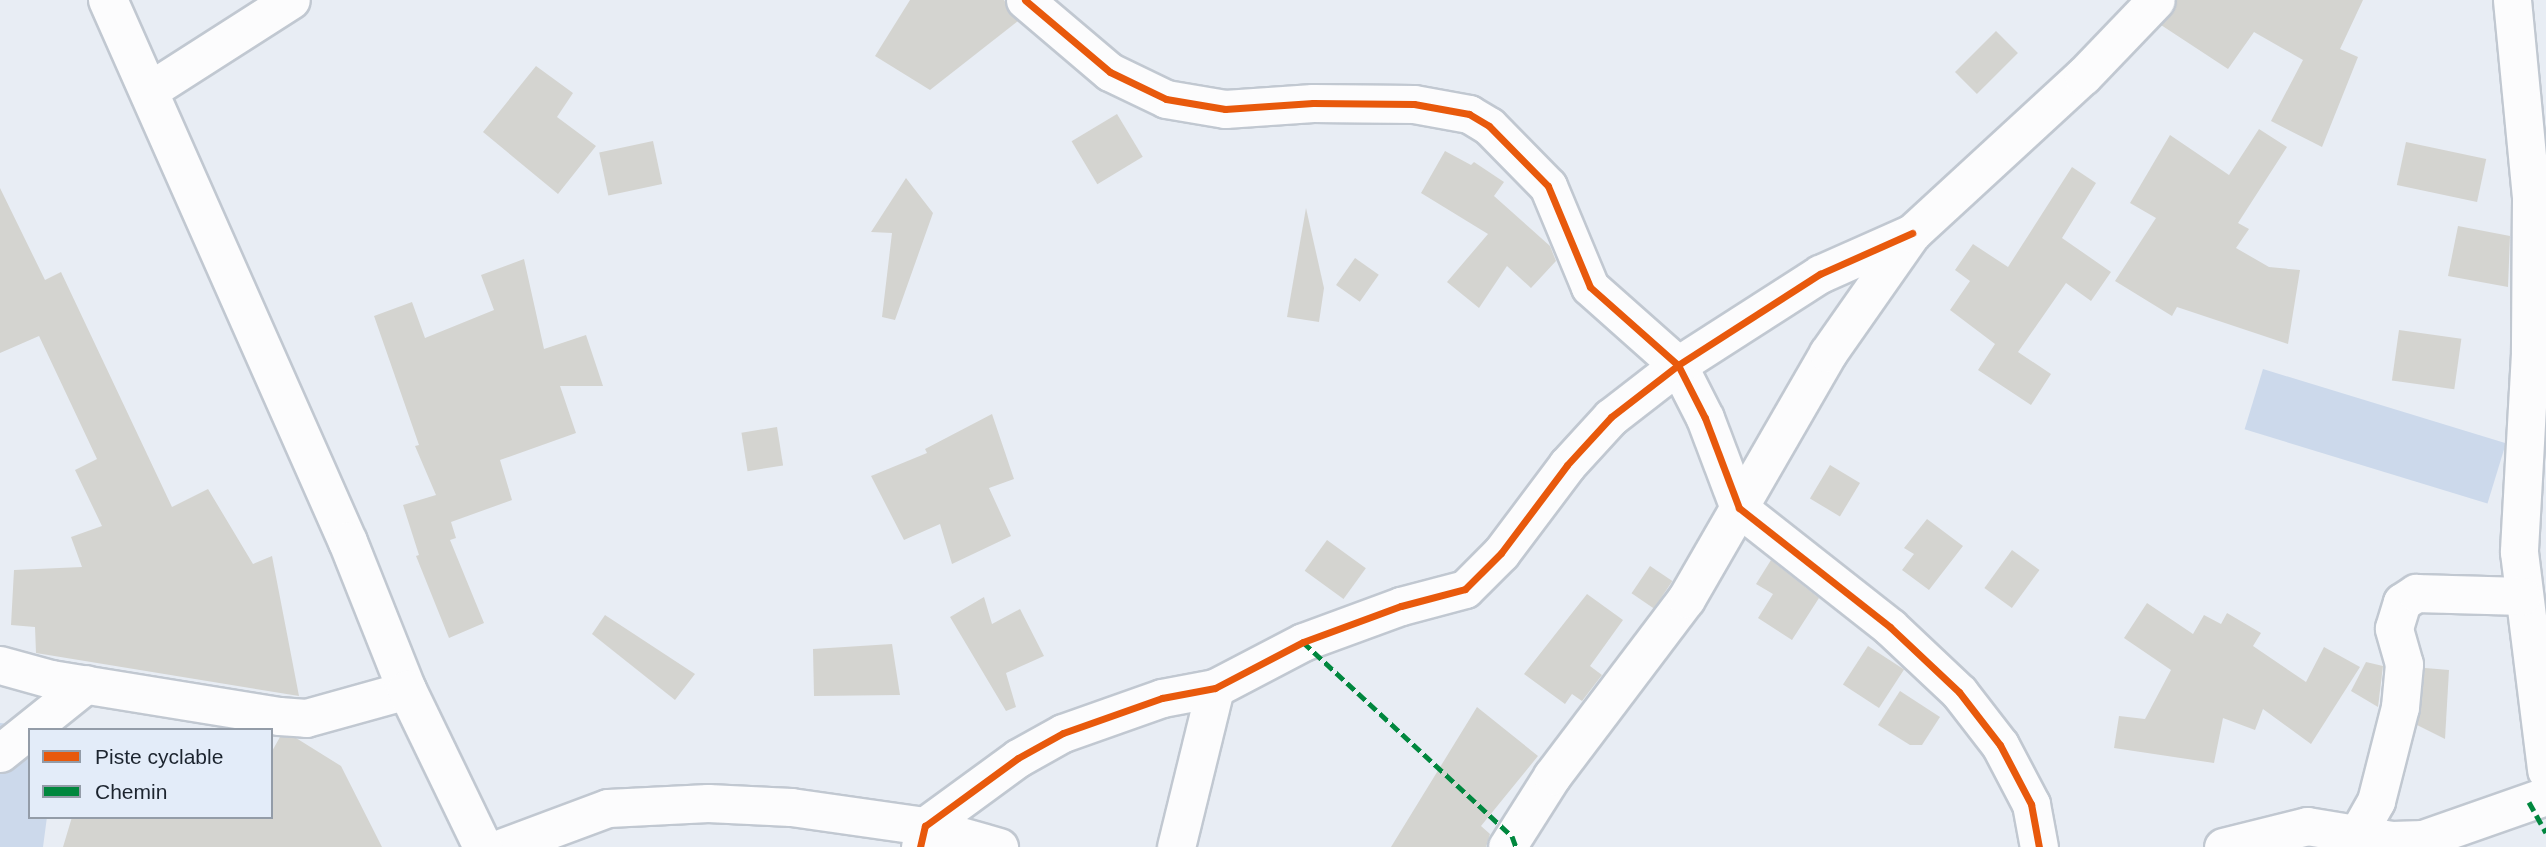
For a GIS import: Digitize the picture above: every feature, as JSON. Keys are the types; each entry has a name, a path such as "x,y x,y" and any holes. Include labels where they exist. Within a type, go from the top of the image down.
{"street":[{"path":"108,0 348,542 407,690 483,847"},
{"path":"150,90 290,0"},
{"path":"1026,0 1110,72 1166,99 1225,109 1313,103 1414,104 1469,114 1489,126 1548,186 1590,287 1678,365 1705,418 1739,508 1891,627 1959,692 2000,746 2031,804 2039,847"},
{"path":"1507,847 1552,776 1686,598 1828,353 1912,233 2083,75 2156,0"},
{"path":"2512,0 2531,199 2536,403 2532,548 2522,596 2546,770"},
{"path":"922,837 1018,758 1063,733 1162,698 1216,688 1303,642 1401,606 1465,589 1502,553 1567,465 1611,417 1678,365 1820,274 1912,233"},
{"path":"2355,841 2376,801 2405,683 2394,628 2402,602 2416,593 2522,596"},
{"path":"0,664 86,684 306,718 407,690"},
{"path":"32,728 86,684"},
{"path":"1176,847 1216,688"},
{"path":"0,754 28,731"},
{"path":"2223,847 2308,826 2355,841 2423,839 2546,796"},
{"path":"503,847 608,808 696,804 791,807 922,837 999,847"}],"shaded area":[{"path":"2263,369 2506,443 2487,504 2245,429"},
{"path":"0,723 58,728 28,728 28,819 47,819 43,847 0,847"}],"building":[{"path":"910,0 1004,0 1018,21 930,90 875,56"},
{"path":"2176,0 2363,0 2340,49 2358,57 2322,147 2271,121 2303,60 2254,32 2228,69 2161,25"},
{"path":"1996,31 2018,53 1977,94 1955,72"},
{"path":"536,66 573,93 557,117 596,146 558,194 483,132"},
{"path":"1117,114 1143,157 1097,184 1072,141"},
{"path":"2259,129 2287,147 2238,223 2249,229 2236,248 2269,267 2300,270 2288,344 2177,307 2172,316 2115,281 2156,218 2130,203 2170,135 2229,175"},
{"path":"653,141 662,184 608,195 599,152"},
{"path":"2406,142 2486,159 2477,202 2397,185"},
{"path":"1445,151 1471,165 1474,162 1504,182 1494,196 1550,246 1556,261 1531,288 1507,266 1479,308 1447,282 1488,234 1421,193"},
{"path":"2072,167 2096,183 2062,238 2111,272 2091,301 2066,283 2018,352 2051,374 2031,405 1978,370 1995,344 1950,310 1970,281 1955,270 1973,244 2008,267"},
{"path":"906,178 933,213 895,320 882,317 892,233 871,232"},
{"path":"0,188 45,280 61,272 172,507 208,489 253,564 272,556 299,696 36,653 35,627 11,625 14,570 82,567 71,537 102,526 75,470 97,459 39,336 0,353"},
{"path":"1306,208 1324,288 1319,322 1287,317"},
{"path":"2458,226 2510,236 2508,287 2448,276"},
{"path":"1355,258 1379,275 1360,302 1336,285"},
{"path":"524,259 544,349 586,335 603,386 560,386 576,433 500,460 512,500 451,522 456,538 450,540 484,623 449,638 416,556 419,555 403,505 436,495 415,446 419,445 374,316 412,302 425,338 494,310 481,275"},
{"path":"2399,330 2461,339 2454,389 2392,381"},
{"path":"992,414 1014,479 989,488 1011,536 952,564 940,524 904,540 871,476 927,453 925,449"},
{"path":"777,427 783,466 748,471 741,433"},
{"path":"1830,465 1860,483 1840,516 1810,498"},
{"path":"1927,519 1963,546 1929,590 1902,570 1914,554 1904,548"},
{"path":"1327,540 1366,568 1343,599 1305,571"},
{"path":"2012,550 2040,570 2012,608 1984,588"},
{"path":"1771,560 1819,598 1792,640 1758,618 1773,594 1756,584"},
{"path":"1650,566 1672,581 1654,608 1632,593"},
{"path":"1587,594 1623,620 1590,666 1602,675 1582,701 1572,694 1565,704 1524,674"},
{"path":"984,597 992,624 1020,609 1044,656 1006,673 1016,707 1006,711 950,617"},
{"path":"2147,603 2193,634 2204,615 2221,624 2227,613 2261,633 2253,646 2306,682 2324,647 2360,667 2311,744 2263,709 2255,730 2223,718 2214,763 2114,748 2119,716 2145,719 2171,670 2124,638"},
{"path":"605,615 695,674 675,700 592,634"},
{"path":"892,644 900,695 814,696 813,649"},
{"path":"1868,646 1904,669 1879,708 1843,685"},
{"path":"2366,662 2383,666 2378,707 2351,691"},
{"path":"2425,668 2449,670 2445,739 2417,725"},
{"path":"1900,691 1940,717 1922,745 1910,745 1878,725"},
{"path":"1477,707 1538,756 1481,826 1490,834 1486,847 1391,847"},
{"path":"280,737 296,738 341,766 382,847 63,847 71,819 273,819 273,749"}],"marked path":[{"path":"1303,642 1512,836 1516,847"},
{"path":"2529,802 2546,833"}],"cycle path":[{"path":"1025,0 1110,72 1166,99 1225,109 1313,103 1414,104 1469,114 1489,126 1548,186 1590,287 1678,365 1705,418 1739,508 1890,627 1959,692 2000,745 2031,804 2039,847"},
{"path":"920,847 925,826 1018,758 1063,733 1162,698 1215,688 1303,642 1401,606 1465,589 1501,553 1567,465 1611,417 1678,365 1820,274 1912,233"}]}
